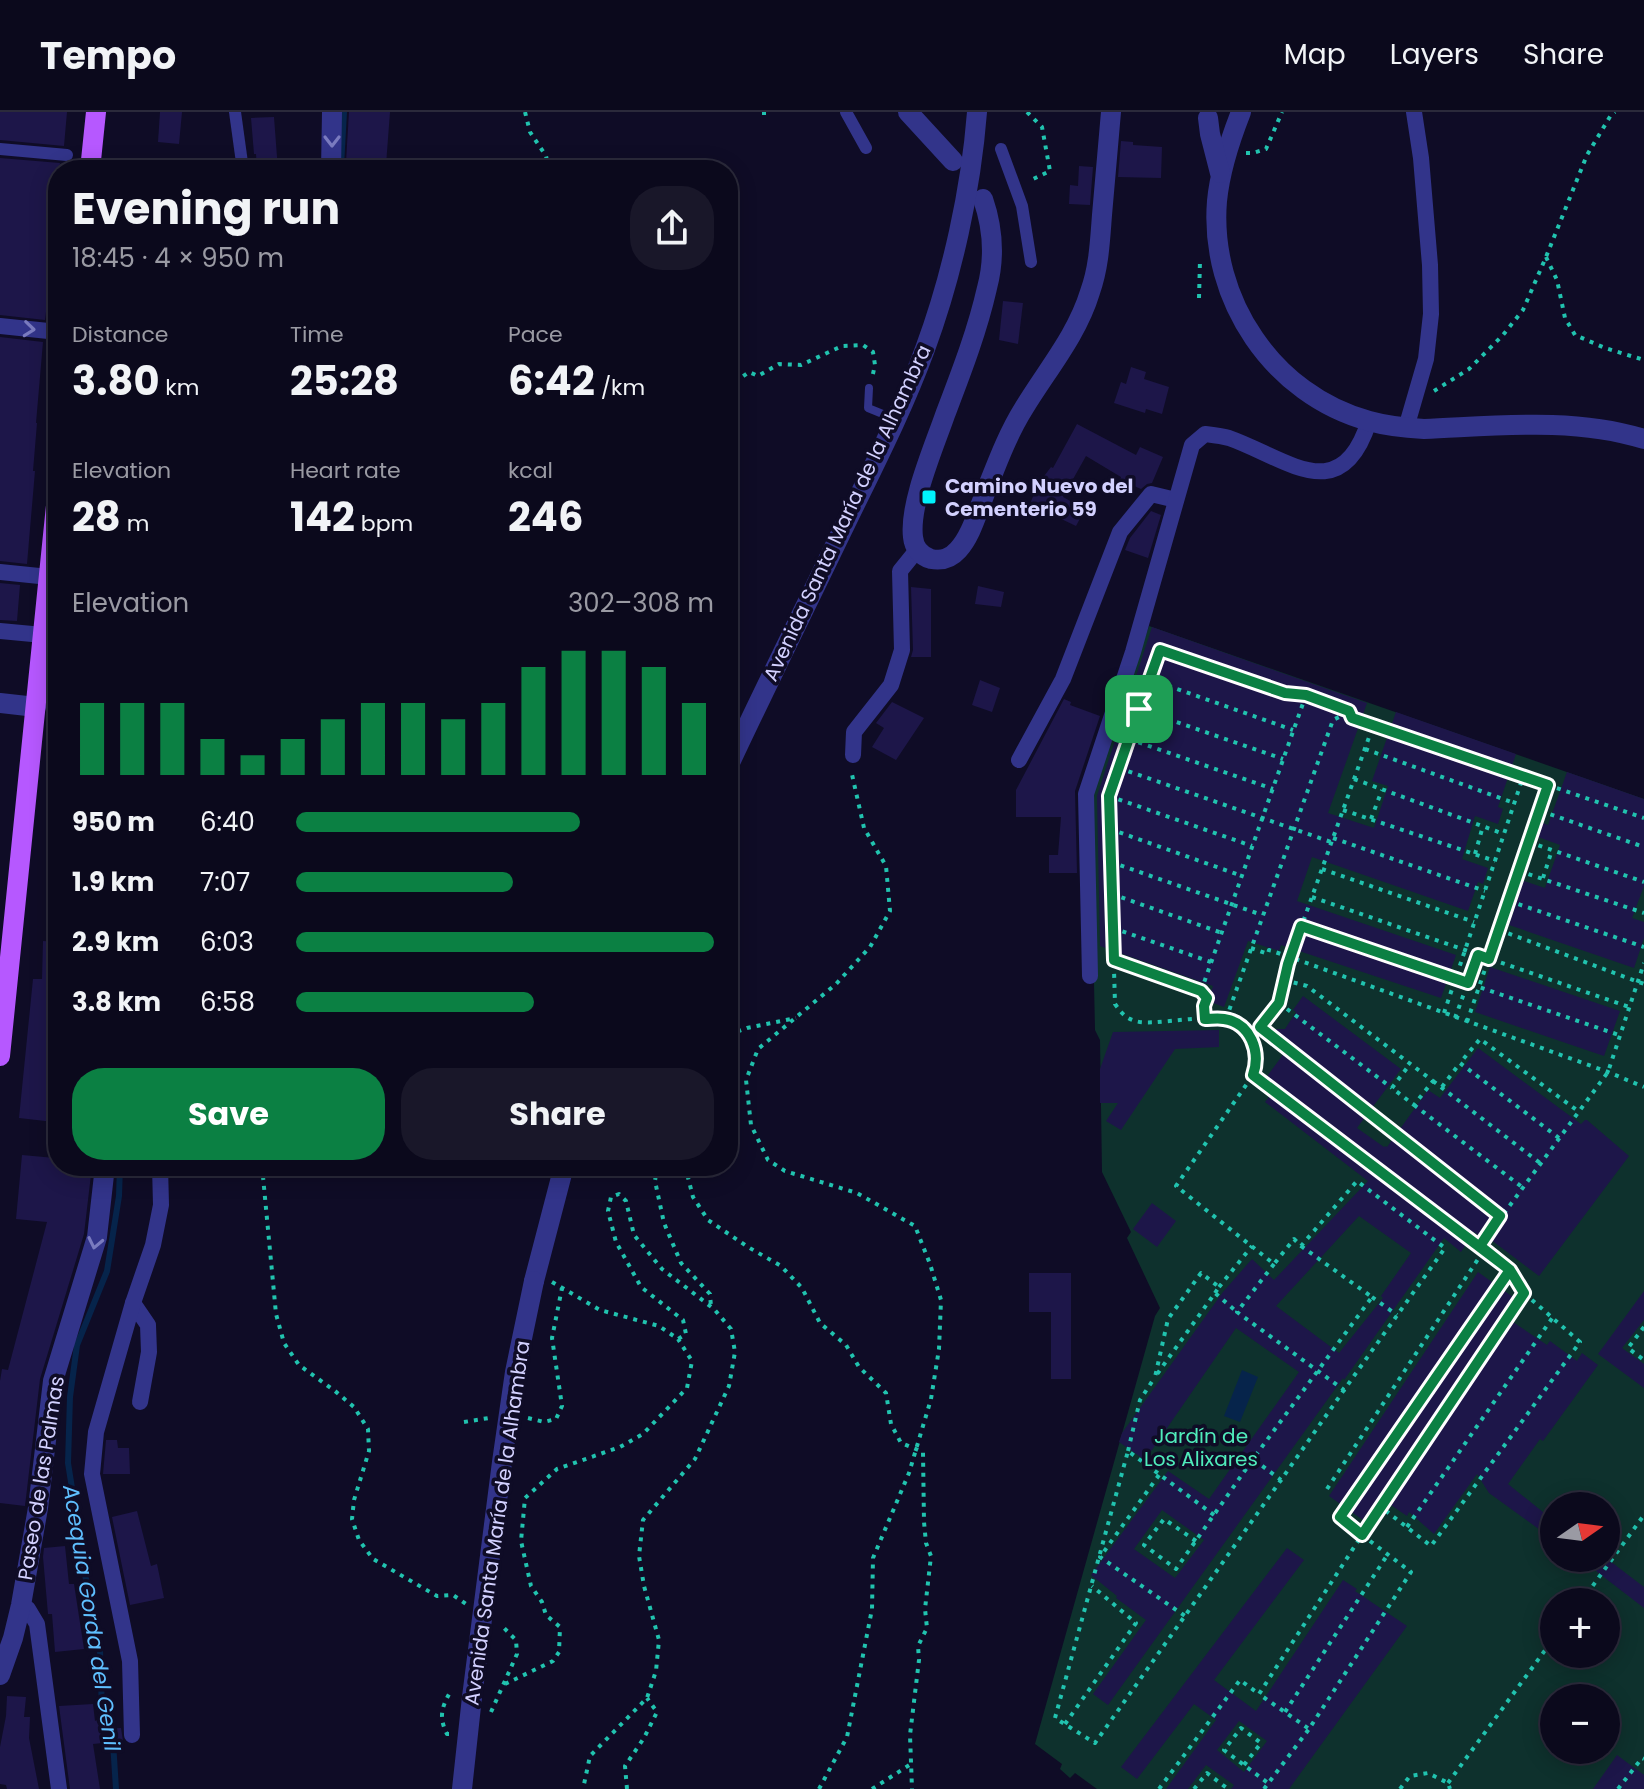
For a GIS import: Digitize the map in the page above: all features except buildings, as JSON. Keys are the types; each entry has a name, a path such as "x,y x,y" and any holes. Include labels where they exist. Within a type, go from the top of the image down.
{"main road":[{"path":"91,160 96,112"},
{"path":"0,1056 48,587"}],"street":[{"path":"235,112 242,160"},
{"path":"331,160 332,112"},
{"path":"846,112 866,148"},
{"path":"908,112 953,161"},
{"name":"Avenida Santa María de la Alhambra","path":"738,746 895,420 925,348 942,297 963,205 977,112"},
{"path":"983,199 992,239 988,287 918,497 913,538 917,550 926,558 941,560 952,557 960,548 1009,434 1085,308 1098,260 1111,112"},
{"path":"1406,428 1426,359 1431,314 1421,158 1414,112"},
{"path":"1206,115 1236,127 1221,175 1217,202 1220,255 1232,297 1250,334 1272,362 1310,394 1343,412 1406,428 1583,426 1644,439"},
{"path":"1206,115 1221,175"},
{"path":"0,149 67,155"},
{"path":"1001,149 1022,206 1031,262"},
{"path":"0,326 48,331"},
{"path":"1090,976 1086,794 1133,652 1192,445 1205,434 1228,438 1293,466 1316,472 1336,469 1352,458 1369,421"},
{"path":"1019,760 1063,679 1120,532 1151,494 1176,500"},
{"path":"853,755 854,732 891,685 902,650 900,571 917,550"},
{"path":"0,572 48,577"},
{"path":"0,631 43,635"},
{"path":"0,703 36,707"},
{"name":"Paseo de las Palmas","path":"0,1675 21,1605 38,1508 53,1381 97,1237 104,1176"},
{"path":"132,1735 130,1661 92,1474 96,1432 156,1232 161,1205 160,1176"},
{"name":"Avenida Santa María de la Alhambra","path":"462,1789 515,1372 535,1277 561,1176"},
{"path":"133,1303 148,1325 149,1352 140,1402"},
{"name":"Paseo de las Palmas","path":"21,1605 28,1609 37,1624 59,1789"}],"lane":[{"path":"869,388 868,408 895,420"}],"path":[{"path":"525,112 530,132 547,160"},
{"path":"1027,112 1042,127 1050,171 1029,181"},
{"path":"1236,127 1253,153 1266,149 1282,112"},
{"path":"1428,394 1469,369 1523,310 1587,155 1615,112"},
{"path":"1546,257 1557,280 1565,318 1575,335 1644,360"},
{"path":"738,380 749,372 758,376 779,364 801,365 842,346 863,345 873,352 875,365 869,388"},
{"path":"1274,1264 1176,1186 1253,1075 1256,1067 1253,1040 1243,1027 1226,1019 1139,1022 1125,1017 1115,1004 1109,796 1160,650 1285,693 1306,695 1349,711 1352,718"},
{"path":"1149,679 1293,730"},
{"path":"1201,991 1306,695"},
{"path":"1139,709 1283,759"},
{"path":"1226,1019 1333,720 1339,717 1352,718 1644,818"},
{"path":"1251,1037 1279,1003 1290,957 1373,725"},
{"path":"1129,739 1273,789"},
{"path":"1365,749 1514,803"},
{"path":"819,1789 847,1737 872,1609 873,1558 917,1448 933,1387 939,1349 941,1300 915,1226 857,1193 785,1171 768,1160 751,1125 746,1080 758,1049 836,984 870,947 890,911 886,866 864,828 851,773 853,755"},
{"path":"1119,768 1485,891"},
{"path":"1444,1013 1523,777"},
{"path":"1354,779 1504,834"},
{"path":"1467,1022 1548,785"},
{"path":"1371,819 1382,790"},
{"path":"1109,796 1252,846"},
{"path":"1343,810 1495,861"},
{"path":"1540,810 1644,847"},
{"path":"1475,854 1483,826"},
{"path":"1110,829 1242,876"},
{"path":"1529,842 1644,882"},
{"path":"1543,879 1552,850"},
{"path":"1111,862 1262,915"},
{"path":"1322,869 1474,922"},
{"path":"1519,871 1644,913"},
{"path":"1112,894 1222,933"},
{"path":"1312,897 1629,1007"},
{"path":"1509,901 1644,947"},
{"path":"1301,926 1619,1035"},
{"path":"1113,928 1211,962"},
{"path":"1499,930 1644,984"},
{"path":"1251,948 1290,957 1644,1087"},
{"path":"1455,1018 1478,955"},
{"path":"1114,960 1144,974 1201,991 1207,998 1205,1019"},
{"path":"1327,1489 1500,1216 1608,1072 1644,963"},
{"path":"1284,980 1307,986 1540,1163"},
{"path":"1279,1003 1522,1187"},
{"path":"738,1031 798,1017"},
{"path":"1260,1027 1500,1216"},
{"path":"1441,1087 1480,1039 1578,1111"},
{"path":"1460,1063 1559,1138"},
{"path":"1392,1088 1410,1064"},
{"path":"1253,1075 1510,1270 1524,1293 1580,1342 1431,1546 1381,1507"},
{"path":"1414,1105 1433,1081"},
{"path":"263,1176 276,1314 284,1343 299,1365 354,1407 368,1429 369,1451 354,1500 352,1519 359,1540 373,1559 437,1596 453,1595 468,1605"},
{"path":"656,1176 664,1223 681,1263 710,1294 711,1307"},
{"path":"688,1176 693,1197 708,1220 781,1266 802,1288 820,1323 846,1345 859,1367 886,1393 891,1424 901,1443 923,1452 924,1522 931,1556 925,1609 927,1628 918,1646 910,1735 912,1789"},
{"path":"1252,1246 1219,1287 1140,1400 1055,1718 1095,1743 1445,1248 1357,1181 1301,1246"},
{"path":"583,1789 590,1756 647,1698 656,1671 659,1640 639,1556 643,1520 695,1459 729,1386 735,1352 731,1329 711,1307 662,1269 634,1235 626,1201 619,1194 611,1197 608,1211 616,1242 641,1287 683,1320 686,1334 678,1339"},
{"path":"1237,1312 1294,1239 1397,1315"},
{"path":"1264,1789 1309,1729 1411,1572 1340,1517 1510,1270"},
{"path":"1155,1377 1168,1319 1201,1273 1219,1287"},
{"path":"505,1684 553,1661 559,1652 560,1627 546,1615 542,1602 531,1586 521,1541 525,1498 557,1469 620,1447 643,1434 687,1388 692,1361 678,1339 659,1326 600,1310 562,1288 535,1277"},
{"path":"528,1418 544,1422 556,1419 562,1406 552,1338 562,1288"},
{"path":"1215,1293 1344,1390"},
{"path":"1259,1694 1524,1293"},
{"path":"1196,1541 1164,1519 1144,1545 1176,1569 1372,1297"},
{"path":"1407,1527 1553,1317"},
{"path":"1644,1327 1628,1348 1644,1360"},
{"path":"464,1422 489,1418"},
{"path":"1128,1451 1214,1515"},
{"path":"1253,1459 1281,1480"},
{"path":"1100,1557 1159,1475"},
{"path":"1591,1588 1644,1515"},
{"path":"1285,1712 1388,1554"},
{"path":"1100,1557 1185,1616"},
{"path":"1065,1724 1136,1623 1092,1586"},
{"path":"468,1737 484,1723 495,1706 517,1654 516,1640 499,1623"},
{"path":"1400,1789 1410,1776 1428,1773 1449,1786 1540,1658"},
{"path":"1159,1789 1240,1680 1309,1729"},
{"path":"627,1789 625,1766 657,1712 647,1698"},
{"path":"1244,1765 1261,1743 1241,1728 1224,1750 1244,1765 1268,1783"},
{"path":"1618,1789 1643,1757"},
{"path":"872,1789 911,1764"},
{"path":"1194,1789 1207,1773 1228,1789"}],"green space":[{"name":"Jardín de Los Alixares","path":"1149,626 1644,799 1644,1789 1097,1789 1075,1773 1070,1778 1060,1769 1062,1764 1035,1744 1155,1316 1160,1308 1127,1238 1131,1232 1102,1172 1100,1040 1095,1030 1090,794"}],"water":[{"path":"1242,1370 1258,1377 1240,1422 1224,1416"}],"waterway":[{"name":"Acequia Gorda del Genil","path":"341,160 344,112"},
{"name":"Acequia Gorda del Genil","path":"116,1789 113,1742 102,1711 96,1620 84,1571 68,1463 70,1397 77,1345 107,1271 120,1176"}],"place":[{"name":"Camino Nuevo del Cementerio 59","path":"929,497"}],"route":[{"path":"1139,709 1109,796 1114,960 1201,991 1207,998 1205,1019 1226,1019 1243,1027 1253,1040 1256,1067 1253,1075 1510,1270 1340,1517 1362,1535 1524,1293 1510,1270 1480,1246 1500,1216 1260,1027 1279,1003 1301,926 1468,983 1478,955 1489,959 1548,785 1352,718 1349,711 1306,695 1285,693 1160,650 1139,709"}]}
